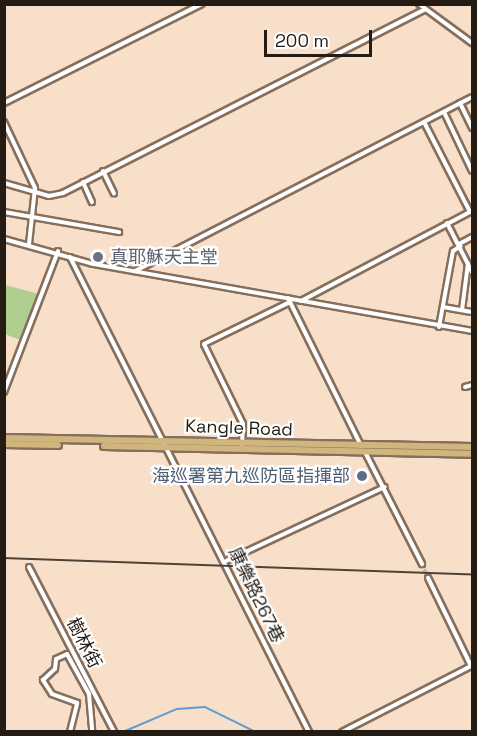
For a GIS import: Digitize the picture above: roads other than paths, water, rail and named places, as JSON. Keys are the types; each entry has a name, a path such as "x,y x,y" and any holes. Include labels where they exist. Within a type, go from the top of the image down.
{"main road":[{"name":"Kangle Road","path":"4,438 164,444"},
{"name":"Kangle Road","path":"4,444 472,447"},
{"name":"Kangle Road","path":"242,445 365,452 472,454"}],"street":[{"path":"4,103 202,4"},
{"path":"419,4 472,43"},
{"path":"4,183 34,193 57,195 425,9"},
{"path":"134,272 472,97"},
{"path":"460,103 472,128"},
{"path":"444,112 472,171"},
{"path":"302,301 471,211 424,122"},
{"path":"4,123 34,193 29,244"},
{"path":"4,136 10,134"},
{"path":"103,171 114,194"},
{"path":"83,182 92,202"},
{"path":"4,212 119,232"},
{"path":"447,223 472,272"},
{"path":"439,327 453,251 472,237"},
{"path":"4,239 58,251 70,258 134,272 472,331"},
{"path":"4,392 58,251"},
{"name":"康樂路267巷","path":"70,258 226,561 309,732"},
{"path":"462,310 468,262"},
{"path":"242,445 243,424 204,344 289,300"},
{"path":"289,300 360,445 385,487 422,564"},
{"path":"443,308 472,312"},
{"path":"465,387 472,385"},
{"path":"226,561 385,487"},
{"name":"樹林街","path":"29,567 114,732"},
{"path":"342,732 471,666 428,578"},
{"path":"70,732 77,703 52,694 43,680 55,669 56,659 67,654 89,694 92,732"}],"waterway":[{"path":"123,732 177,709 205,707 256,732"}],"tunnel":[{"path":"422,564 428,578"}],"railway":[{"path":"4,558 472,574"}],"place":[{"name":"真耶穌天主堂","path":"98,257"},
{"name":"海巡署第九巡防區指揮部","path":"362,476"}]}
